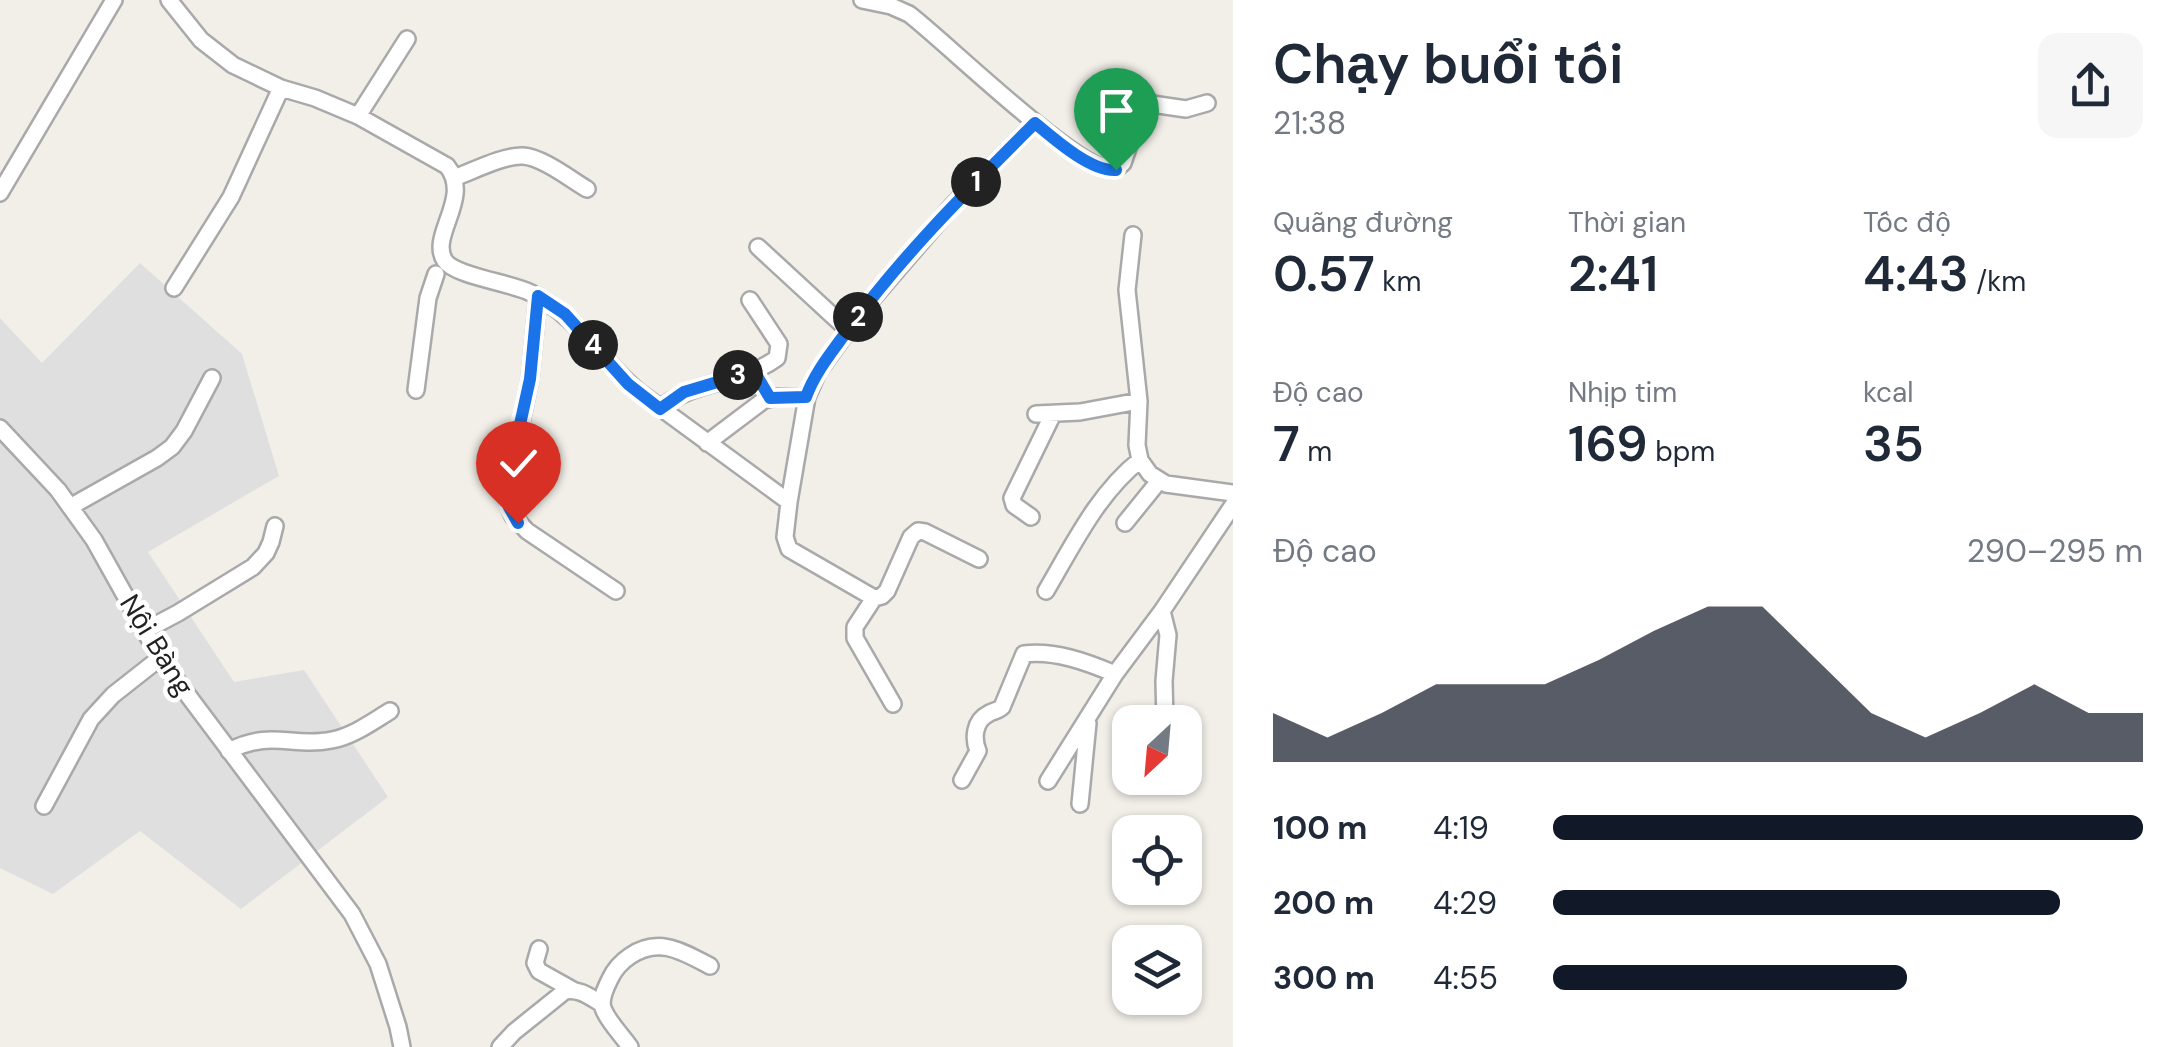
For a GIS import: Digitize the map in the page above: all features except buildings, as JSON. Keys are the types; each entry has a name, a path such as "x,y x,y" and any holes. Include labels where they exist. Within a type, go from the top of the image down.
{"street":[{"path":"0,193 114,0"},
{"path":"169,0 213,51 244,72 358,116 442,162 454,178 456,192 428,298 416,390"},
{"path":"862,0 909,14 1035,123 1072,152 1105,170 1112,171 1123,163 1142,106 1186,109 1207,103"},
{"path":"358,116 407,38"},
{"path":"174,288 224,209 281,88"},
{"path":"979,559 926,532 918,532 911,537 885,594 870,596 789,549 789,502 806,397 818,372 848,330 953,205 1035,123"},
{"path":"454,178 521,156 534,158 587,189"},
{"path":"1133,235 1127,290 1139,401 1140,460 1160,481 1178,488 1233,493"},
{"path":"758,247 848,330"},
{"path":"439,266 447,264 459,272 516,286 565,314 628,384 789,502"},
{"path":"538,296 530,379 506,488 509,507 528,531 616,591"},
{"path":"660,409 684,392 754,371 779,354 780,348 750,300"},
{"path":"754,371 770,398"},
{"path":"70,507 172,447 212,378"},
{"path":"707,443 760,402 806,397"},
{"path":"1036,414 1080,412 1139,401"},
{"path":"1031,517 1014,505 1012,498 1053,414"},
{"name":"Nội Bàng","path":"0,428 58,490 94,540 160,658 352,914 383,980 402,1047"},
{"path":"1046,590 1110,489 1140,460"},
{"path":"1125,524 1160,481"},
{"path":"1048,780 1115,674 1162,612 1233,505"},
{"path":"144,631 253,567 266,553 275,526"},
{"path":"870,596 854,638 894,704"},
{"path":"1162,612 1168,635 1165,705"},
{"path":"962,780 978,751 975,733 984,717 1002,708 1024,654 1086,662 1115,674"},
{"path":"44,806 91,719 113,695 160,658"},
{"path":"229,751 260,739 335,740 390,710"},
{"path":"1080,804 1089,718"},
{"path":"630,1047 602,1004 616,968 644,948 668,946 710,966"},
{"path":"538,949 539,970 602,1004"},
{"path":"500,1047 561,993 573,990"}],"shaded area":[{"path":"140,263 242,354 279,476 148,552 234,682 304,670 388,797 241,909 140,831 53,894 0,868 0,318 42,363"}],"route":[{"path":"518,523 509,507 506,488 530,379 538,296 565,314 628,384 660,409 692,388 754,371 770,398 806,397 818,372 872,299 953,205 1035,123 1072,152 1109,172 1116,170"}]}
